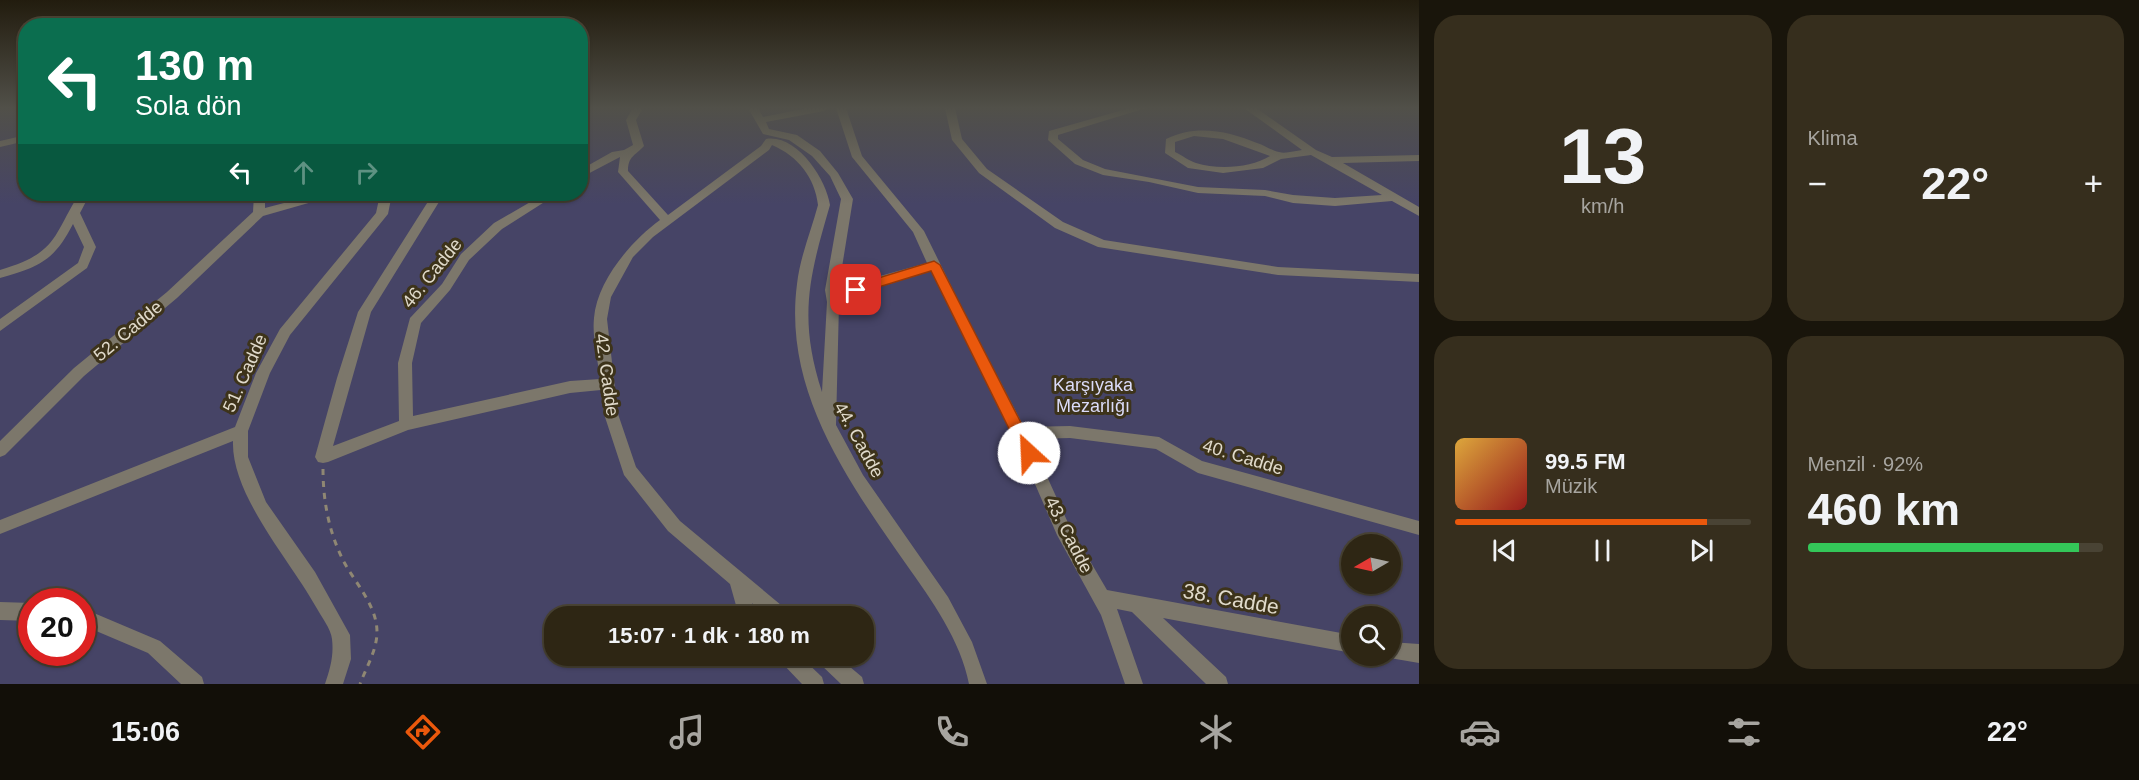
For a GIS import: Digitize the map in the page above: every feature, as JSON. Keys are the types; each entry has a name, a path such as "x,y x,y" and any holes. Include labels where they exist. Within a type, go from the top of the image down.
{"lane":[{"path":"0,144 18,140"},
{"path":"588,171 616,154 627,153 639,146 637,140"},
{"name":"42. Cadde","path":"768,140 765,148 650,234 628,255 605,297 600,320 611,414 629,470 674,526 769,606"},
{"name":"44. Cadde","path":"776,140 796,153 811,171 824,193 824,205 803,284 801,340 818,406 863,488 946,605 978,684"},
{"path":"798,140 824,163 842,187 847,199 831,290 833,302 829,366 829,429"},
{"name":"43. Cadde","path":"851,140 857,157 918,231 1020,433 1063,530 1102,598 1118,633 1134,684"},
{"path":"957,140 982,171 1059,225 1102,244 1278,271 1419,278"},
{"path":"1053,140 1078,162 1103,172 1198,190 1265,194 1335,202 1392,198"},
{"path":"1171,140 1170,153 1192,166 1223,170 1263,165 1278,156 1312,152"},
{"path":"1236,140 1278,156"},
{"path":"1295,140 1419,212"},
{"path":"627,153 623,162 623,171 667,221"},
{"path":"1330,160 1419,158"},
{"path":"0,274 30,266 46,256 55,246 79,201"},
{"path":"259,213 260,201"},
{"name":"52. Cadde","path":"0,451 79,372 172,295 259,213 280,201"},
{"name":"52. Cadde","path":"259,213 303,201"},
{"name":"51. Cadde","path":"334,684 342,659 340,635 309,578 260,506 240,458 241,431 263,373 285,332 382,214 385,201"},
{"name":"46. Cadde","path":"406,424 405,363 415,321 446,287 465,257 498,226 539,201"},
{"path":"323,457 344,378 365,312 433,202"},
{"path":"0,326 84,265 90,247 73,211"},
{"path":"833,302 839,296 874,283 934,265"},
{"path":"323,457 406,424 570,387 607,384"},
{"path":"0,527 241,431"},
{"name":"40. Cadde","path":"1020,433 1070,432 1159,443 1198,466 1419,528"},
{"path":"737,579 744,606"},
{"name":"38. Cadde","path":"1102,598 1341,642"},
{"path":"1137,605 1218,684"},
{"path":"0,611 18,612"},
{"path":"96,622 154,647 195,684"},
{"path":"1401,651 1418,652"},
{"path":"797,666 815,684"},
{"path":"835,666 855,684"}],"path":[{"path":"323,457 323,485 329,525 345,562 365,594 378,631 360,684"}],"green space":[{"name":"Karşıyaka Mezarlığı","path":"0,140 18,140 18,201 588,201 588,140 1419,140 1419,684 0,684"}],"route":[{"path":"856,290 934,265 1029,453"}]}
